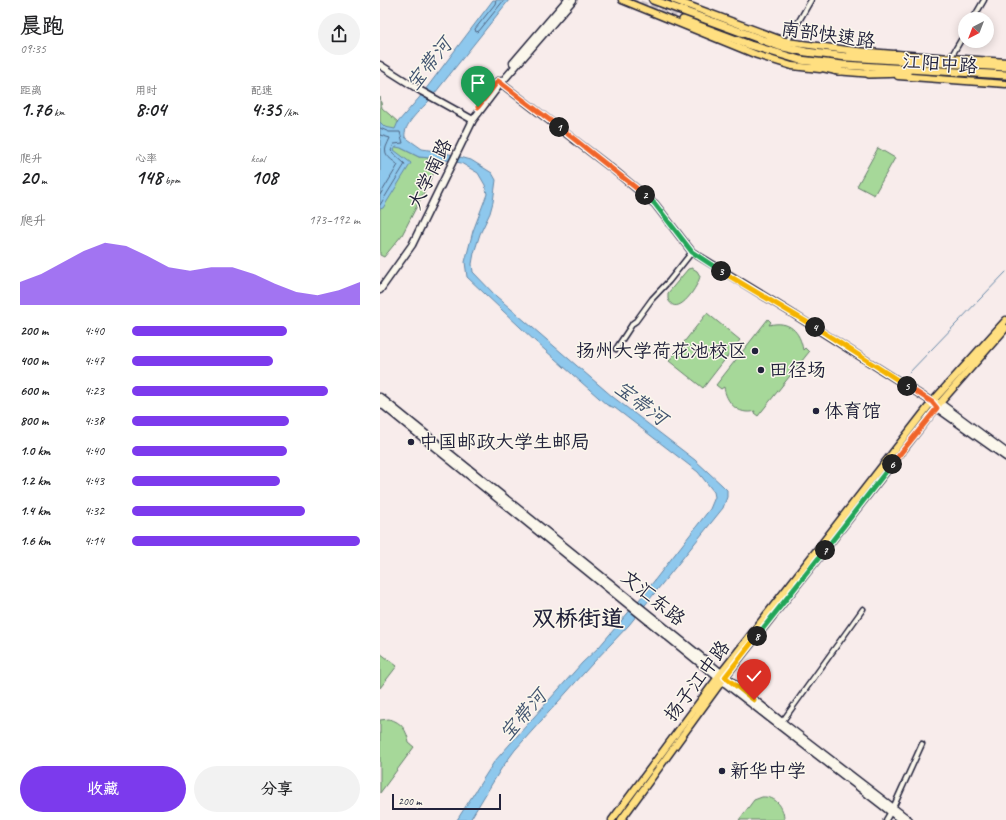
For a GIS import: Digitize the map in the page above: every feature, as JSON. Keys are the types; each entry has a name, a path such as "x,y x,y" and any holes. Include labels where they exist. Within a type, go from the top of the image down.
{"highway":[{"name":"南部快速路","path":"653,0 779,46 806,52 847,57 954,60 1006,67"},
{"path":"693,15 708,18 763,37 787,42"},
{"name":"南部快速路","path":"683,20 750,45 800,60 843,65 1006,75"},
{"path":"750,45 766,53 839,71"},
{"path":"850,51 954,60"},
{"path":"869,74 936,74 1006,79"}],"main road":[{"name":"江阳中路","path":"622,0 757,55 792,66 869,74 1006,84"},
{"path":"674,0 787,42 850,51"},
{"name":"江阳中路","path":"954,60 1006,62"},
{"name":"扬子江中路","path":"612,820 932,402 1006,320"},
{"name":"扬子江中路","path":"621,820 721,677 938,405 1006,328"}],"street":[{"name":"大学南路","path":"380,290 412,245 454,154 472,119 500,82 567,0"},
{"name":"大学南路","path":"500,82 573,0"},
{"path":"787,42 811,0"},
{"path":"977,12 984,0"},
{"path":"954,60 959,48"},
{"path":"380,65 421,91 472,119"},
{"path":"500,82 655,204 692,252 938,405 1006,452"},
{"name":"大学南路","path":"380,284 410,243 450,163"},
{"path":"616,349 633,323 692,252"},
{"name":"文汇东路","path":"380,397 721,677 892,810 909,820"},
{"name":"文汇东路","path":"380,403 622,596"},
{"path":"938,405 1006,458"},
{"path":"782,722 863,609"},
{"name":"文汇东路","path":"721,677 782,722 892,810 901,820"},
{"path":"886,820 922,744"}],"green space":[{"path":"380,97 382,108 398,122 401,148 419,157 441,159 402,235 384,257 380,255"},
{"path":"878,148 895,158 874,195 857,186"},
{"path":"692,268 697,271 700,276 696,286 692,293 682,303 677,306 672,304 668,299 668,293 688,269"},
{"path":"707,313 740,340 703,388 669,361"},
{"name":"田径场","path":"768,319 771,322 769,325 782,324 792,328 799,337 803,350 805,348 809,352 758,416 754,413 755,411 749,412 738,410 730,403 724,387 721,389 716,385"},
{"path":"380,653 397,666 380,688"},
{"path":"380,720 394,720 401,725 407,735 409,743 414,747 380,793"},
{"path":"762,797 771,798 778,803 783,811 784,820 739,820 754,800"}],"water":[{"path":"493,0 509,0 427,103 409,123 405,132 405,137 422,149 442,152 471,160 492,173 496,180 493,202 474,253 472,264 473,272 496,296 613,397 695,460 727,490 727,497 723,508 629,625 515,750 501,769 470,820 457,820 494,762 582,663 599,647 644,594 710,509 715,497 714,492 698,472 615,408 607,405 537,343 467,277 465,262 473,231 487,194 485,185 478,173 461,163 419,157 396,147 394,150 411,163 383,208 380,209 380,122 385,127 395,129 398,122 419,98"}],"waterway":[{"path":"907,375 1006,272"}],"tunnel":[{"path":"630,0 683,20"}],"place":[{"name":"扬州大学荷花池校区","path":"755,351"},
{"name":"田径场","path":"761,370"},
{"name":"体育馆","path":"816,411"},
{"name":"中国邮政大学生邮局","path":"411,442"},
{"name":"新华中学","path":"722,771"}],"district":[{"name":"双桥街道","path":"578,618"}],"route":[{"path":"478,107 498,81 615,171 655,204 692,252 876,366 932,402 937,408 725,677 754,700"}],"water label":[{"name":"宝带河","path":"429,64"},
{"name":"宝带河","path":"641,403"},
{"name":"宝带河","path":"523,715"}]}
